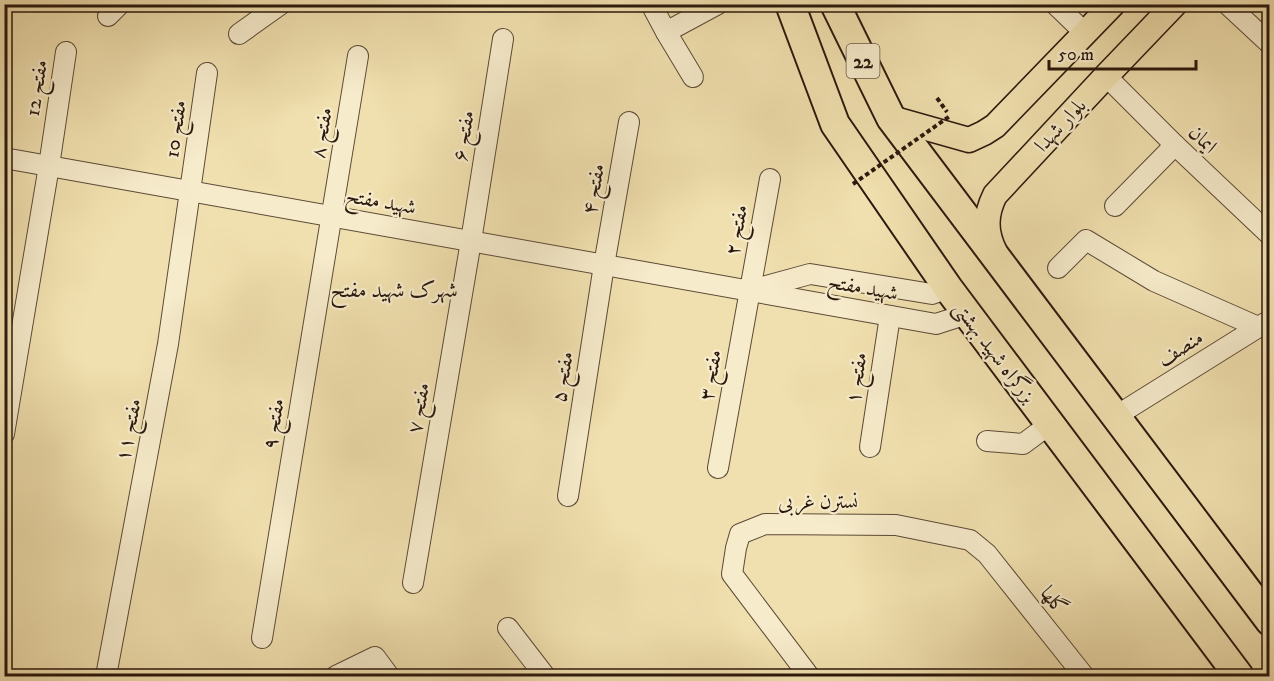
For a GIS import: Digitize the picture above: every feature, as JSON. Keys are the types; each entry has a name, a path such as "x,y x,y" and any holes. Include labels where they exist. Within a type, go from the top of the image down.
{"highway":[{"name":"بزرگراه شهید بهشتی","path":"790,4 836,124 948,288 1239,676"},
{"name":"22","path":"835,4 891,118"},
{"path":"891,118 1269,621"}],"main road":[{"path":"891,118 969,140 984,133 995,126 1113,4"},
{"name":"بلوار شهدا","path":"1000,262 992,247 987,227 987,215 995,195 1175,4"}],"street":[{"path":"239,34 281,4"},
{"path":"651,4 693,77"},
{"path":"666,32 718,4"},
{"path":"1055,4 1085,33"},
{"path":"1227,4 1269,44"},
{"name":"مفتح ۶","path":"471,241 503,39"},
{"name":"مفتح 12","path":"4,434 66,52"},
{"name":"مفتح ۸","path":"332,217 358,56"},
{"name":"مفتح 10","path":"190,191 207,73"},
{"name":"ایمان","path":"1106,76 1175,146 1269,235"},
{"name":"مفتح ۴","path":"604,265 629,122"},
{"path":"1115,206 1175,146"},
{"name":"شهید مفتح","path":"4,158 936,324 967,314"},
{"name":"مفتح ۲","path":"749,291 770,179"},
{"name":"مفتح ۱۱","path":"106,676 168,344 190,191"},
{"name":"مفتح ۹","path":"262,638 332,217"},
{"path":"1058,268 1086,240 1154,281 1264,324"},
{"name":"مفتح ۷","path":"413,583 471,241"},
{"name":"مفتح ۵","path":"568,496 604,265"},
{"name":"شهید مفتح","path":"749,291 810,274 932,294 948,288"},
{"name":"مفتح ۳","path":"718,468 749,291"},
{"name":"مفتح ۱","path":"870,447 890,316"},
{"name":"منصف","path":"1116,416 1264,324"},
{"path":"987,441 1023,444 1050,424"},
{"name":"نسترن غربی","path":"809,676 732,574 740,534 765,524 896,525 970,540 987,554"},
{"name":"گلها","path":"987,554 1084,676"},
{"path":"508,628 546,676"},
{"path":"336,676 375,657 388,676"}],"path":[{"path":"854,184 950,116 937,98"}],"district":[{"name":"شهرک شهید مفتح","path":"394,289"}]}
